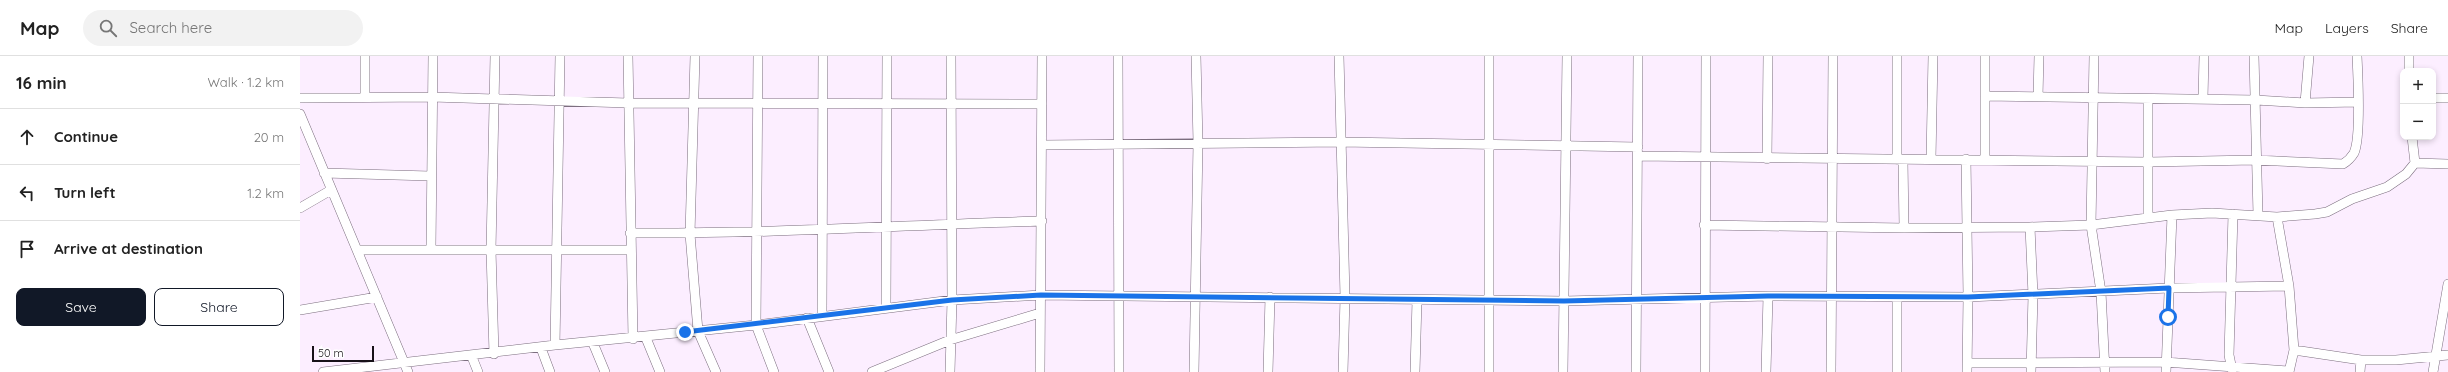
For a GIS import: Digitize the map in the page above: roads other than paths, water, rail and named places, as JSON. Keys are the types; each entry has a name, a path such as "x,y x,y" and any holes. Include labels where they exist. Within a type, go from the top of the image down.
{"street":[{"path":"365,56 365,97"},
{"path":"431,248 430,176 433,56"},
{"path":"494,354 491,250 495,56"},
{"path":"555,345 555,249 560,56"},
{"path":"628,56 630,250 633,339"},
{"path":"695,56 695,104 690,234 698,331 716,372"},
{"path":"758,56 755,233 756,326 774,372"},
{"path":"822,315 821,229 824,104 823,56"},
{"path":"886,307 885,226 887,56"},
{"path":"950,372 952,300 950,224 951,56"},
{"path":"1040,372 1042,56"},
{"path":"1118,56 1117,295 1119,372"},
{"path":"1194,372 1198,143 1196,56"},
{"path":"1340,56 1340,142 1345,297 1343,372"},
{"path":"1489,56 1489,372"},
{"path":"1563,372 1567,56"},
{"path":"1636,372 1638,56"},
{"path":"1705,372 1704,225 1706,56"},
{"path":"1767,159 1768,56"},
{"path":"1831,372 1833,56"},
{"path":"1897,56 1900,160 1904,228"},
{"path":"1931,159 1933,56"},
{"path":"1984,56 1985,158"},
{"path":"2038,97 2039,56"},
{"path":"2094,56 2091,225 2101,292 2105,368"},
{"path":"2203,99 2204,56"},
{"path":"2254,56 2258,215"},
{"path":"2305,103 2309,56"},
{"path":"1042,145 1340,142 1489,144 1566,146 1706,157 1767,159 1900,160 1985,158 2148,162 2256,160 2343,164 2355,152 2358,102 2357,56"},
{"path":"2409,56 2410,68"},
{"path":"1985,96 2256,100 2305,103 2358,102"},
{"path":"300,98 432,97 559,102 695,104 757,102 950,105 1042,104"},
{"path":"2436,98 2448,98"},
{"path":"2148,99 2148,217"},
{"path":"300,114 302,126 324,173 406,368"},
{"path":"1704,225 1904,228 2030,227 2091,225 2172,215 2233,214 2277,217 2327,212 2352,199 2392,184 2406,174 2415,163 2412,140"},
{"path":"1966,159 1968,297 1967,367 2105,368 2165,362 2232,369 2289,372 2294,350 2289,286 2277,217"},
{"path":"2415,163 2448,164"},
{"path":"324,173 430,176"},
{"path":"300,208 331,190"},
{"path":"2232,369 2229,355 2233,214"},
{"path":"2166,372 2165,362 2172,215"},
{"path":"630,233 755,233 885,226 1042,221"},
{"path":"2030,227 2033,295 2031,368"},
{"path":"357,250 431,248 491,250 630,250"},
{"path":"2432,372 2448,284"},
{"path":"323,372 406,368 472,356 555,345 646,338 698,331 756,326 822,315 952,300 1041,295 1345,297 1417,300 1489,299 1564,301 1768,296 1968,297 2169,288 2289,286"},
{"path":"1766,372 1768,296"},
{"path":"300,310 377,297"},
{"path":"1268,372 1270,297"},
{"path":"1897,297 1897,372"},
{"path":"1415,372 1417,300"},
{"path":"872,372 886,369 950,340 1040,313"},
{"path":"807,318 829,372"},
{"path":"646,338 660,372"},
{"path":"593,343 605,372"},
{"path":"541,348 550,372"},
{"path":"2294,350 2361,360 2434,358 2448,355"},
{"path":"472,356 478,372"},
{"path":"2360,372 2361,360"}]}
